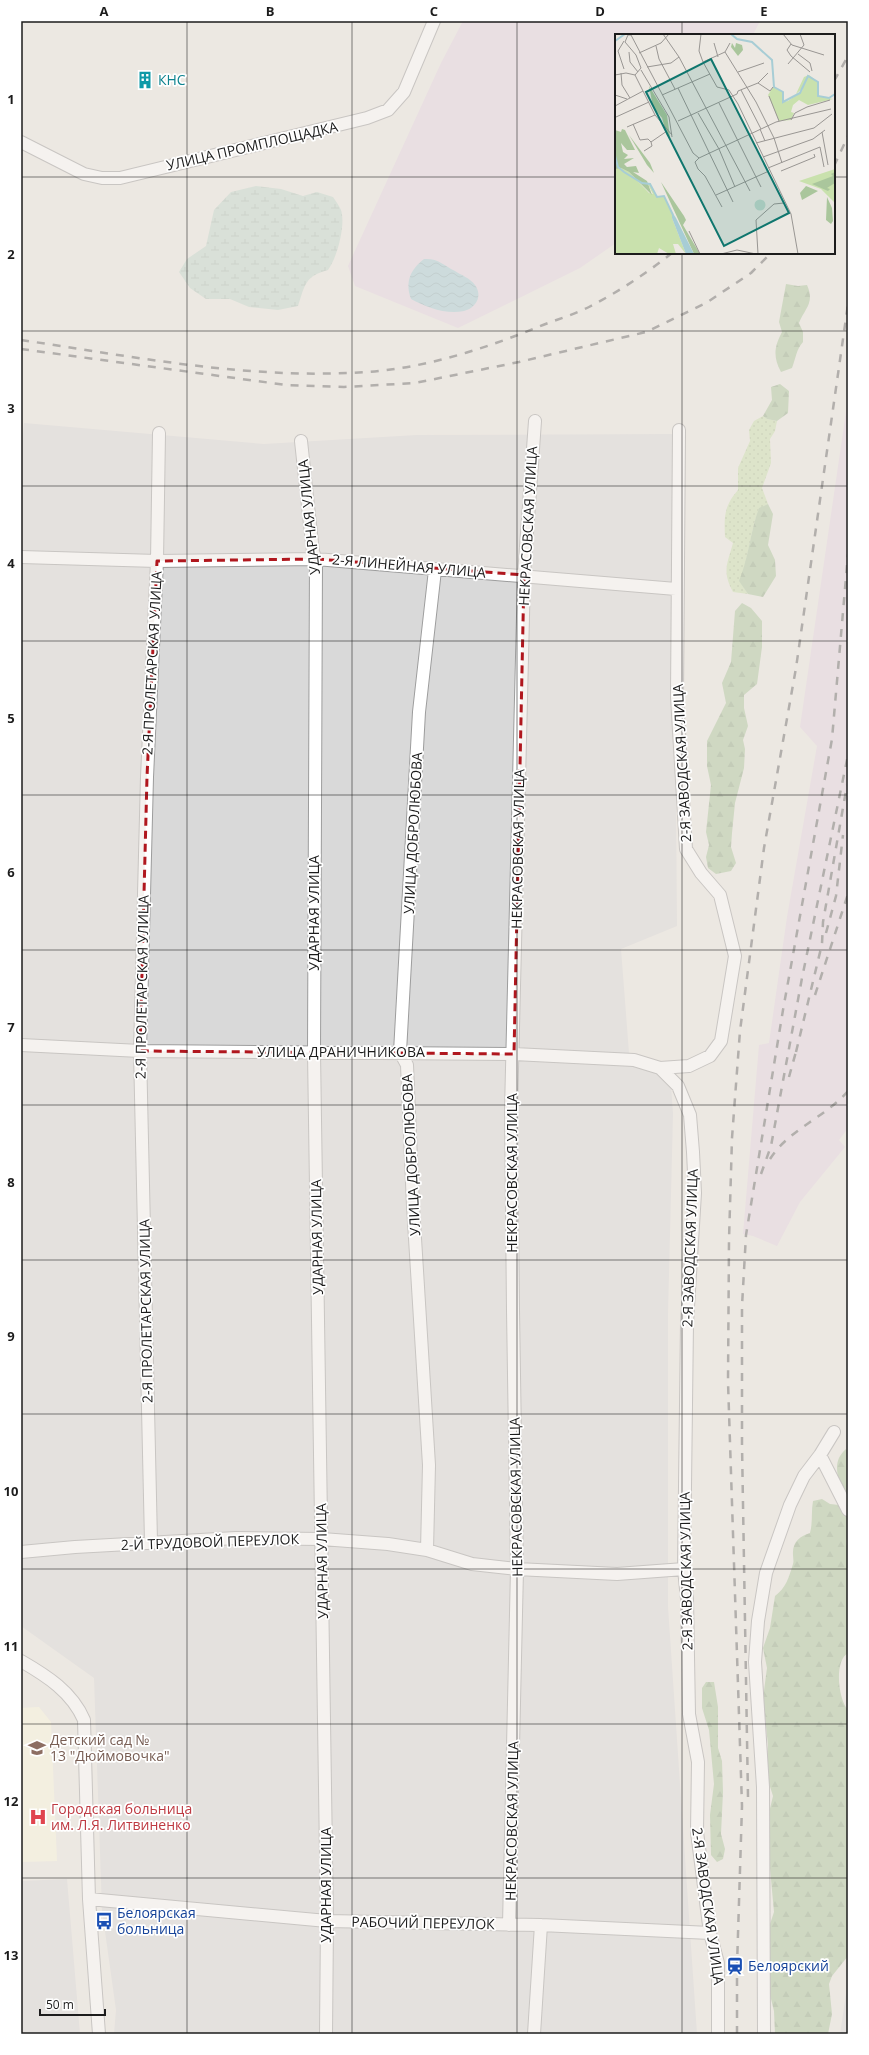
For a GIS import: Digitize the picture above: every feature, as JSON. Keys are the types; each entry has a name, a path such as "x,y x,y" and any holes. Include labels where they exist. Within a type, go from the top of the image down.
{"street":[{"name":"УЛИЦА ПРОМПЛОЩАДКА","path":"21,142 84,174 102,178 120,178 367,118 388,110 404,92 434,21"},
{"name":"НЕКРАСОВСКАЯ УЛИЦА","path":"509,1925 517,1569 512,1310 511,1110 514,1054 524,575 535,421"},
{"name":"2-Я ЗАВОДСКАЯ УЛИЦА","path":"660,1068 689,1066 710,1056 721,1041 735,956 720,895 701,873 686,849 677,697 676,589 679,430"},
{"name":"2-Я ПРОЛЕТАРСКАЯ УЛИЦА","path":"151,1542 140,1051 146,777 157,561 159,433"},
{"name":"УДАРНАЯ УЛИЦА","path":"301,441 313,552 316,559 314,1053 327,1921 326,2034"},
{"name":"2-Я ЛИНЕЙНАЯ УЛИЦА","path":"21,557 157,561 316,559 434,570 524,575 676,589"},
{"name":"УЛИЦА ДОБРОЛЮБОВА","path":"427,1550 429,1465 425,1387 413,1206 407,1065 400,1052 419,712 434,570"},
{"name":"УЛИЦА ДРАНИЧНИКОВА","path":"21,1045 140,1051 514,1054 634,1060 660,1068"},
{"name":"2-Я ЗАВОДСКАЯ УЛИЦА","path":"660,1068 678,1086 690,1115 694,1166 695,1193 687,1323 684,1570 687,1600 689,1714 698,1762 697,1832 710,1933 718,1963 718,2034"},
{"path":"764,2034 763,1787 755,1662 758,1621 766,1573 790,1505 804,1476 820,1455 834,1432"},
{"path":"820,1455 848,1510"},
{"name":"2-Й ТРУДОВОЙ ПЕРЕУЛОК","path":"21,1552 151,1542 236,1538 322,1539 388,1544 427,1550 472,1564 517,1569 617,1574 684,1570"},
{"path":"21,1661 67,1692 78,1706 84,1720 89,1899 99,2034"},
{"name":"РАБОЧИЙ ПЕРЕУЛОК","path":"89,1899 327,1921 541,1925 710,1933"},
{"path":"534,2034 541,1925"}],"highlighted area":[{"path":"316,559 524,575 514,1054 140,1051 147,777 157,561"}],"shaded area":[{"path":"463,21 760,21 754,34 615,34 615,244 580,268 458,328 355,286 348,266 441,63"},
{"path":"848,398 848,1128 839,1140 845,1147 800,1202 777,1246 753,1236 743,1234 759,1045 769,1043 787,917 817,746 800,727"},
{"path":"24,423 264,444 417,435 673,434 677,926 621,949 629,1053 670,1070 673,1114 668,1314 668,1607 697,2034 114,2034 116,2010 102,1910 94,1678 21,1626 21,456"},
{"name":"Городская больница им. Л.Я. Литвиненко","path":"39,1707 51,1722 57,1861 21,1862 21,1708"},
{"path":"67,1879 80,2034 21,2034 21,1881"},
{"path":"848,1981 848,2034 840,2034"}],"green space":[{"path":"256,186 281,189 303,196 317,192 333,197 341,210 342,224 340,241 335,258 328,270 320,272 310,278 302,292 298,306 278,310 249,307 230,299 206,299 190,288 179,272 187,259 206,246 214,210 231,192"},
{"path":"786,284 798,286 807,285 810,301 799,323 803,332 803,342 797,351 792,368 781,372 778,367 776,357 776,347 782,332 779,322"},
{"path":"780,384 789,391 788,413 777,421 767,419 763,416 772,400 771,387"},
{"path":"763,416 767,419 777,421 775,431 770,439 771,463 762,488 768,504 759,509 746,563 740,581 748,594 733,592 728,579 727,563 733,543 725,537 725,518 727,507 738,490 738,468 750,441 749,430 754,421"},
{"path":"768,504 773,514 768,545 775,560 776,576 763,597 748,594 739,581 759,508"},
{"path":"742,603 751,608 762,621 762,647 757,684 744,695 744,708 748,726 743,740 745,749 744,768 735,803 731,847 736,863 731,871 716,874 708,868 706,857 709,845 706,832 711,785 707,766 707,741 726,703 722,683 731,662 735,611"},
{"path":"846,1449 848,1453 848,1537 846,1541 848,1552 848,1653 844,1657 841,1664 839,1680 842,1698 848,1710 848,1956 832,1976 829,1984 832,2014 828,2034 775,2034 774,2011 769,1991 768,1930 774,1912 766,1825 773,1796 766,1774 768,1745 763,1698 767,1668 763,1648 770,1628 775,1596 784,1586 793,1564 793,1550 795,1543 803,1536 810,1533 813,1501 822,1499 830,1504 839,1505 840,1489 837,1468 840,1455"},
{"path":"706,1682 714,1682 718,1707 718,1748 722,1761 723,1792 721,1834 725,1849 723,1859 717,1862 711,1855 710,1815 714,1784 709,1730 702,1708 702,1688"}],"water":[{"path":"424,259 440,262 471,280 478,293 475,304 464,311 450,312 423,305 411,299 409,293 410,277 415,268"}],"railway":[{"path":"835,79 848,56"},
{"path":"835,164 848,136"},
{"path":"21,340 150,360 236,370 323,374 389,370 432,362 475,350 577,313 621,289 671,254"},
{"path":"21,349 286,385 344,387 415,383 519,362 646,332 706,303 751,273 770,254"},
{"path":"737,2034 737,1966 742,1806 728,1382 729,1240 732,1138 740,1031 764,848 796,668 848,304"},
{"path":"748,1797 742,1445 742,1306 746,1235 783,1010 832,739 848,554"},
{"path":"761,1174 771,1146 802,978 848,755"},
{"path":"796,1052 822,944 823,922 847,785"},
{"path":"826,933 836,896 843,835"},
{"path":"815,995 848,894"},
{"path":"789,1077 797,1048"},
{"path":"770,1159 787,1139 829,1108 848,1091"}],"place":[{"name":"КНС","path":"145,80"},
{"name":"Детский сад № 13 \"Дюймовочка\"","path":"37,1748"},
{"name":"Городская больница им. Л.Я. Литвиненко","path":"38,1817"},
{"name":"Белоярская больница","path":"104,1921"},
{"name":"Белоярский","path":"735,1966"}]}
